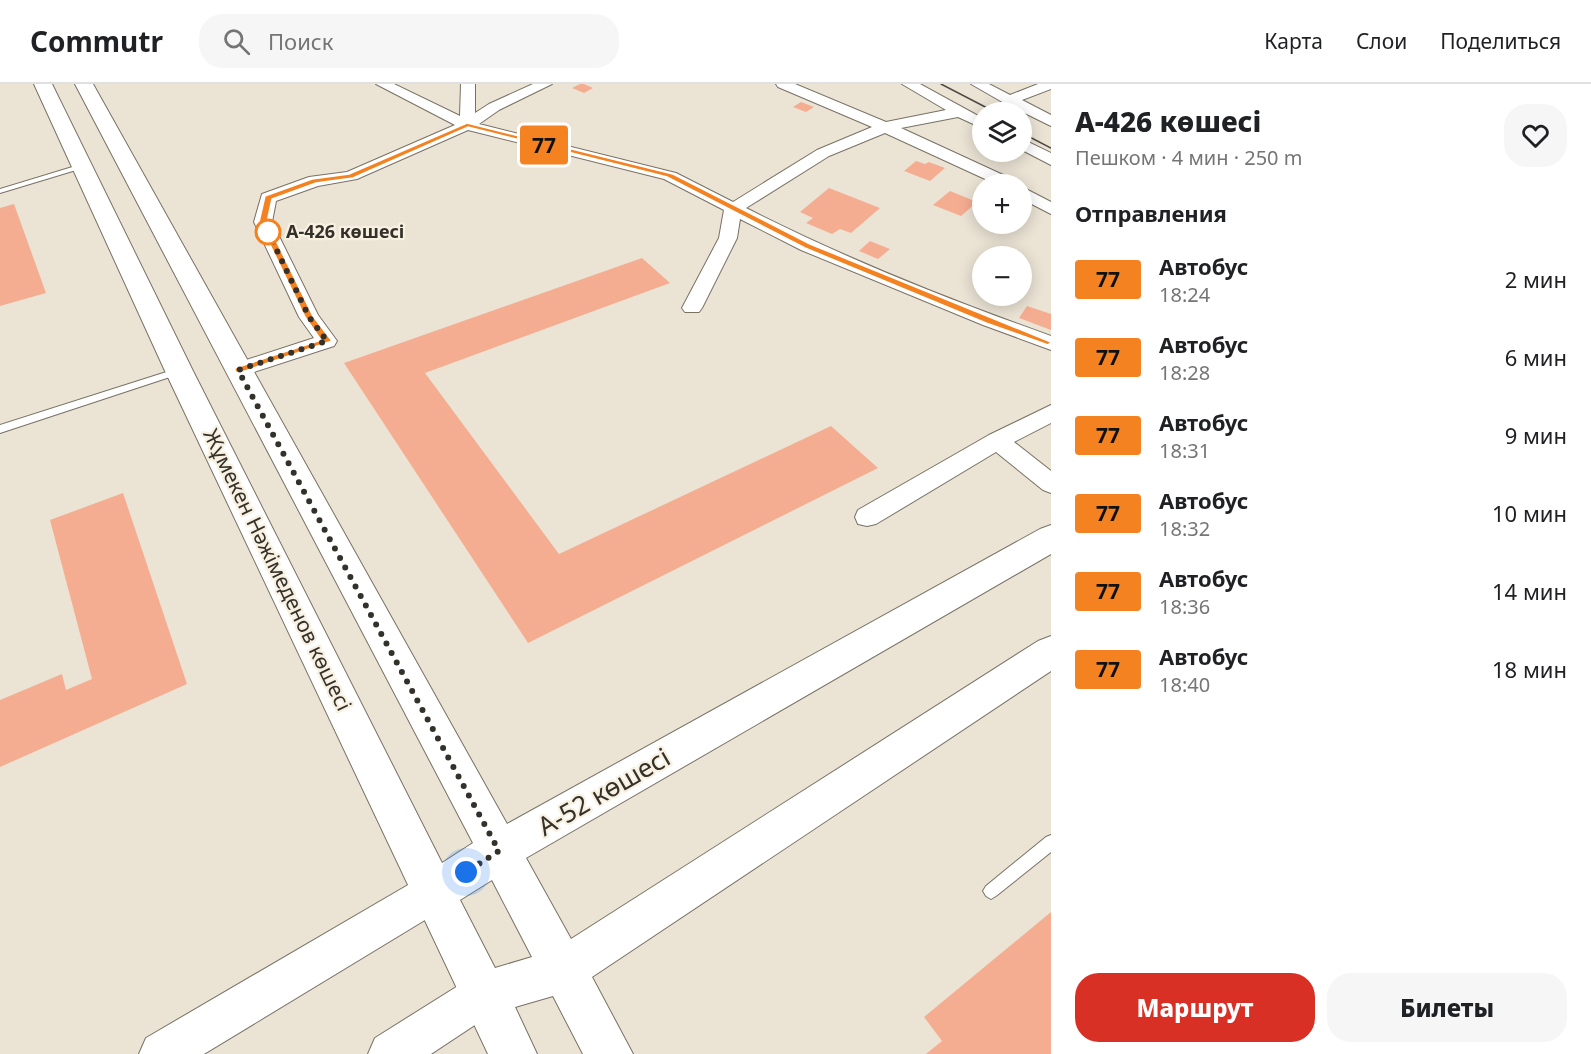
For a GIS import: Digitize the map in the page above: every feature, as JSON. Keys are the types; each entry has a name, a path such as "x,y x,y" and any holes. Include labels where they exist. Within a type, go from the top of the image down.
{"main road":[{"name":"Жұмекен Нәжімеденов көшесі","path":"43,84 179,371 513,1054"},
{"path":"84,84 609,1054"},
{"name":"А-52 көшесі","path":"434,892 499,851 1051,538"},
{"path":"484,994 563,970 1051,652"}],"street":[{"path":"382,84 467,125 670,176 818,250 990,321 1051,342"},
{"path":"467,125 468,84"},
{"path":"238,370 327,341 309,317 263,222 268,198 315,181 351,176 467,125 494,107 545,84"},
{"path":"783,84 885,127 986,174"},
{"path":"909,84 972,118"},
{"path":"978,84 1051,121"},
{"path":"1010,100 1051,84"},
{"path":"692,308 728,238 733,209 823,153 885,127 961,112"},
{"path":"1032,150 1051,160"},
{"path":"1032,198 1051,209"},
{"path":"867,517 997,441 1051,413"},
{"path":"997,441 1051,484"},
{"name":"А-52 көшесі","path":"162,1054 434,892"},
{"path":"391,1054 484,994"}],"lane":[{"path":"0,191 82,167"},
{"path":"0,429 179,371"},
{"path":"991,891 1051,842"}],"building":[{"path":"580,84 593,88 584,93 572,88"},
{"path":"801,102 814,107 806,112 793,107"},
{"path":"916,161 925,164 929,162 945,168 930,181 904,171"},
{"path":"829,188 880,208 851,233 840,229 832,234 806,223 813,218 800,212"},
{"path":"950,191 972,200 972,206 961,216 933,205"},
{"path":"14,204 46,293 0,306 0,208"},
{"path":"870,241 890,249 878,259 859,251"},
{"path":"642,258 670,283 425,373 559,554 831,426 878,468 528,643 344,363"},
{"path":"1027,306 1051,314 1051,330 1019,318"},
{"path":"123,493 187,684 0,767 0,700 62,674 66,690 92,679 50,520"},
{"path":"1051,912 1051,1054 926,1054 942,1041 924,1017"}],"tram line":[{"path":"941,84 976,102"},
{"path":"1032,138 1051,148"}],"bus line":[{"name":"77","path":"238,370 327,341 309,317 263,222 268,198 315,181 351,176 467,125 670,176 807,246 990,321 1051,342"}],"place":[{"name":"А-426 көшесі","path":"268,232"}],"route":[{"path":"268,232 309,317 327,341 238,370 499,851 466,872"}]}
